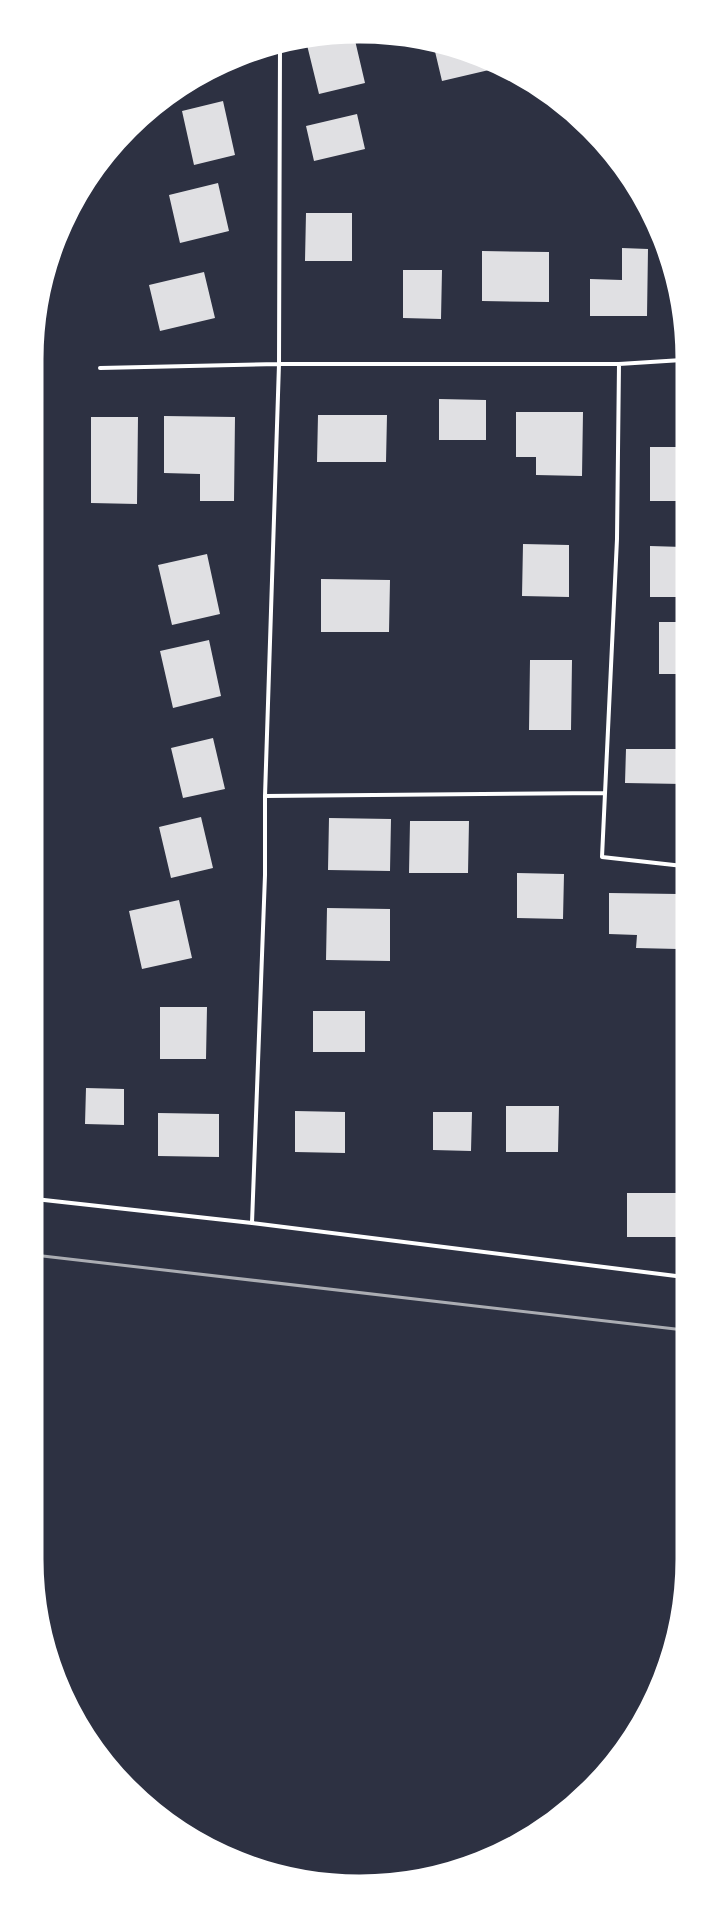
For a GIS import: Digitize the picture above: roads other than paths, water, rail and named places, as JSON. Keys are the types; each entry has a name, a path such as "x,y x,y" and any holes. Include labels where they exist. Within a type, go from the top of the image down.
{"street":[{"path":"252,1223 265,875 265,796 279,364 280,51"},
{"path":"100,368 279,364 619,364 678,360"},
{"path":"619,364 617,539 602,856 678,865"},
{"path":"265,796 605,793"},
{"path":"41,1200 252,1223 678,1276"}],"railway":[{"path":"41,1256 678,1329"}]}
